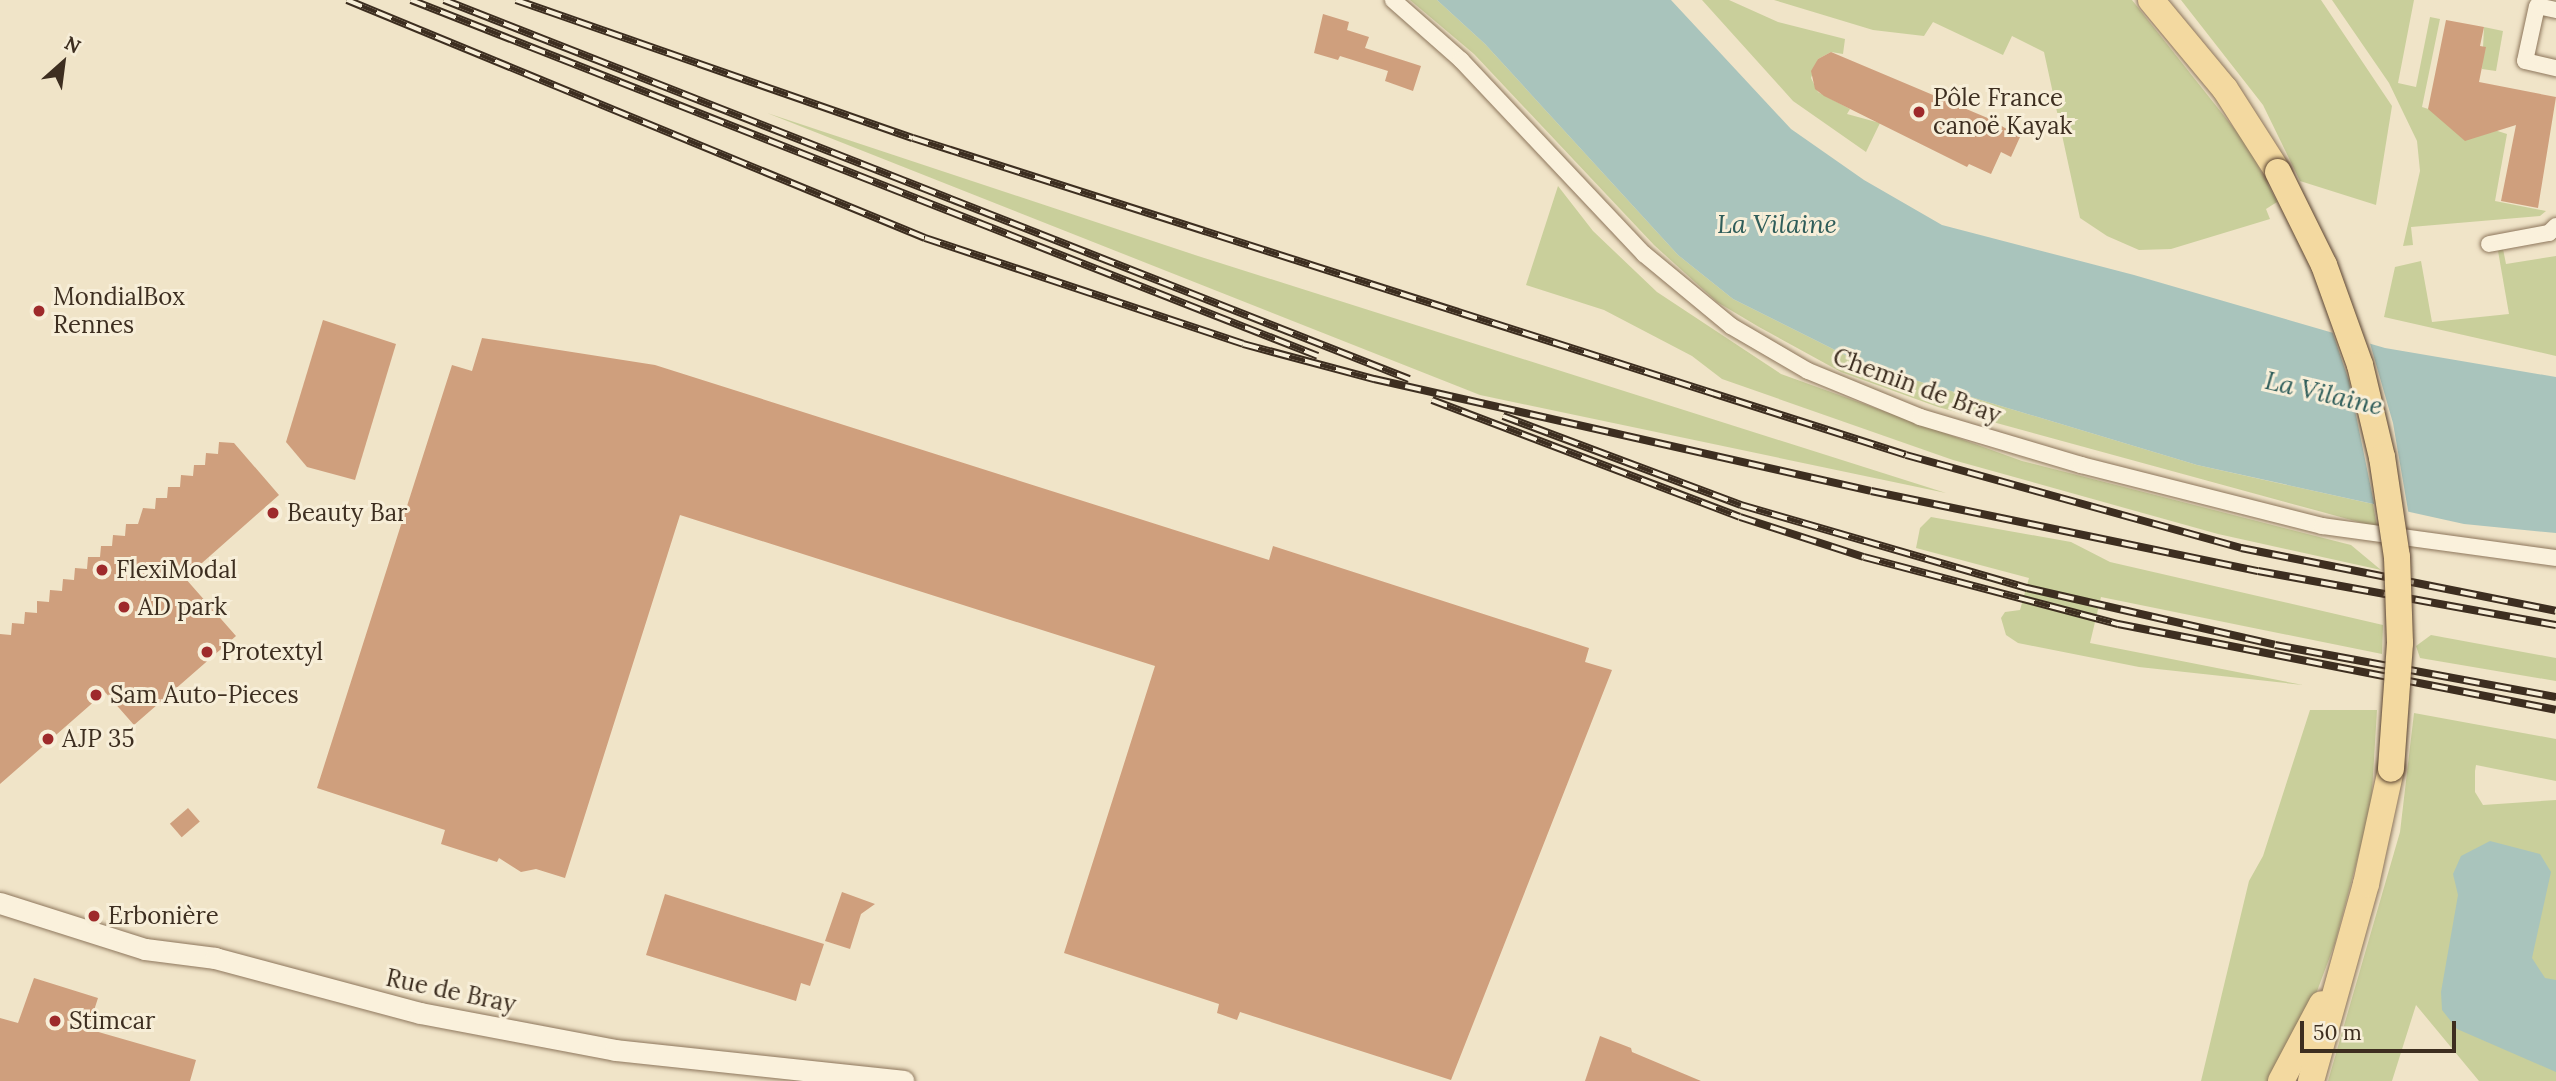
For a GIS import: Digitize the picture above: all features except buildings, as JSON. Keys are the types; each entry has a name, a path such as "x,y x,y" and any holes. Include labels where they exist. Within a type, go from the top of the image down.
{"main road":[{"path":"2151,0 2225,89 2278,172 2324,265 2360,365 2382,457 2397,557 2400,643 2391,769 2366,884 2311,1081"},
{"path":"2281,1081 2341,968"}],"street":[{"name":"Chemin de Bray","path":"1394,0 1461,60 1644,254 1731,326 1808,371 1920,417 2081,465 2309,523 2556,558"},
{"path":"2556,10 2538,3 2525,61 2556,68"},
{"path":"2489,243 2549,233 2556,226"},
{"name":"Rue de Bray","path":"0,903 145,949 215,958 421,1013 615,1050 903,1081"}],"green space":[{"path":"1410,0 1437,0 1485,44 1678,255 1733,299 1865,365 2197,465 2373,504 2377,527 1938,407 1841,372 1717,302 1654,245 1474,54"},
{"path":"1702,0 1729,0 1778,22 1845,39 1843,54 1831,52 1818,59 1811,78 1818,92 1850,109 1847,114 1880,123 1866,152 1793,101"},
{"path":"1774,0 2132,0 2248,146 2277,202 2266,209 2270,219 2171,249 2139,250 2107,236 2080,218 2044,52 2012,36 2003,55 1933,22 1924,36 1873,30"},
{"path":"2181,0 2321,0 2392,106 2376,205 2300,181 2263,105"},
{"path":"2332,0 2414,0 2398,83 2416,87 2430,17 2440,19 2422,107 2507,134 2495,201 2546,211 2540,216 2411,227 2413,245 2403,246 2420,171 2417,141 2389,83"},
{"path":"2484,27 2503,31 2496,71 2482,69"},
{"path":"767,113 1198,256 1946,493 1480,395"},
{"path":"1558,186 1593,231 1657,292 1781,374 2022,461 2351,545 2381,570 2218,534 1953,460 1722,379 1692,356 1604,310 1526,285"},
{"path":"2503,249 2506,264 2556,256 2556,356 2384,317 2395,267 2421,261 2432,322 2509,314 2498,251"},
{"path":"1931,517 2071,542 2110,562 2383,625 2382,654 2101,597 2090,643 2303,685 2139,667 2018,643 2006,635 2001,618 2005,612 2020,610 2029,578 1916,548 1920,528"},
{"path":"2431,635 2556,658 2556,681 2420,658 2416,646"},
{"path":"2310,710 2377,710 2371,808 2335,943 2313,1002 2271,1081 2201,1081 2249,881 2263,856"},
{"path":"2414,713 2556,739 2556,781 2476,765 2475,792 2483,805 2556,800 2556,1081 2479,1081 2416,1005 2392,1081 2328,1081 2400,832"}],"water":[{"name":"La Vilaine","path":"1437,0 1671,0 1791,129 1864,180 1942,225 2134,275 2385,348 2556,377 2556,533 2464,524 2197,465 1865,365 1733,299 1678,255 1485,44"},
{"path":"2490,841 2540,854 2551,872 2532,958 2545,978 2556,980 2556,1072 2457,1029 2442,1010 2441,992 2458,895 2453,874 2461,856"}],"pier":[{"path":"2331,328 2369,340 2393,423 2409,516 2375,508 2349,381"}],"railway":[{"path":"347,0 925,238 1243,344 1374,379 1871,491 2258,571 2556,625"},
{"path":"411,0 1318,356"},
{"path":"444,0 1409,379"},
{"path":"516,0 913,138 1906,455 2241,548 2556,611"},
{"path":"1432,400 1740,517 1864,557 2118,624 2556,710"},
{"path":"1503,416 1741,505 2027,588 2275,645 2556,697"}],"place":[{"name":"Pôle France canoë Kayak","path":"1919,112"},
{"name":"MondialBox Rennes","path":"39,311"},
{"name":"Beauty Bar","path":"273,513"},
{"name":"FlexiModal","path":"102,570"},
{"name":"AD park","path":"124,607"},
{"name":"Protextyl","path":"207,652"},
{"name":"Sam Auto-Pieces","path":"96,695"},
{"name":"AJP 35","path":"48,739"},
{"name":"Erbonière","path":"94,916"},
{"name":"Stimcar","path":"55,1021"}]}
